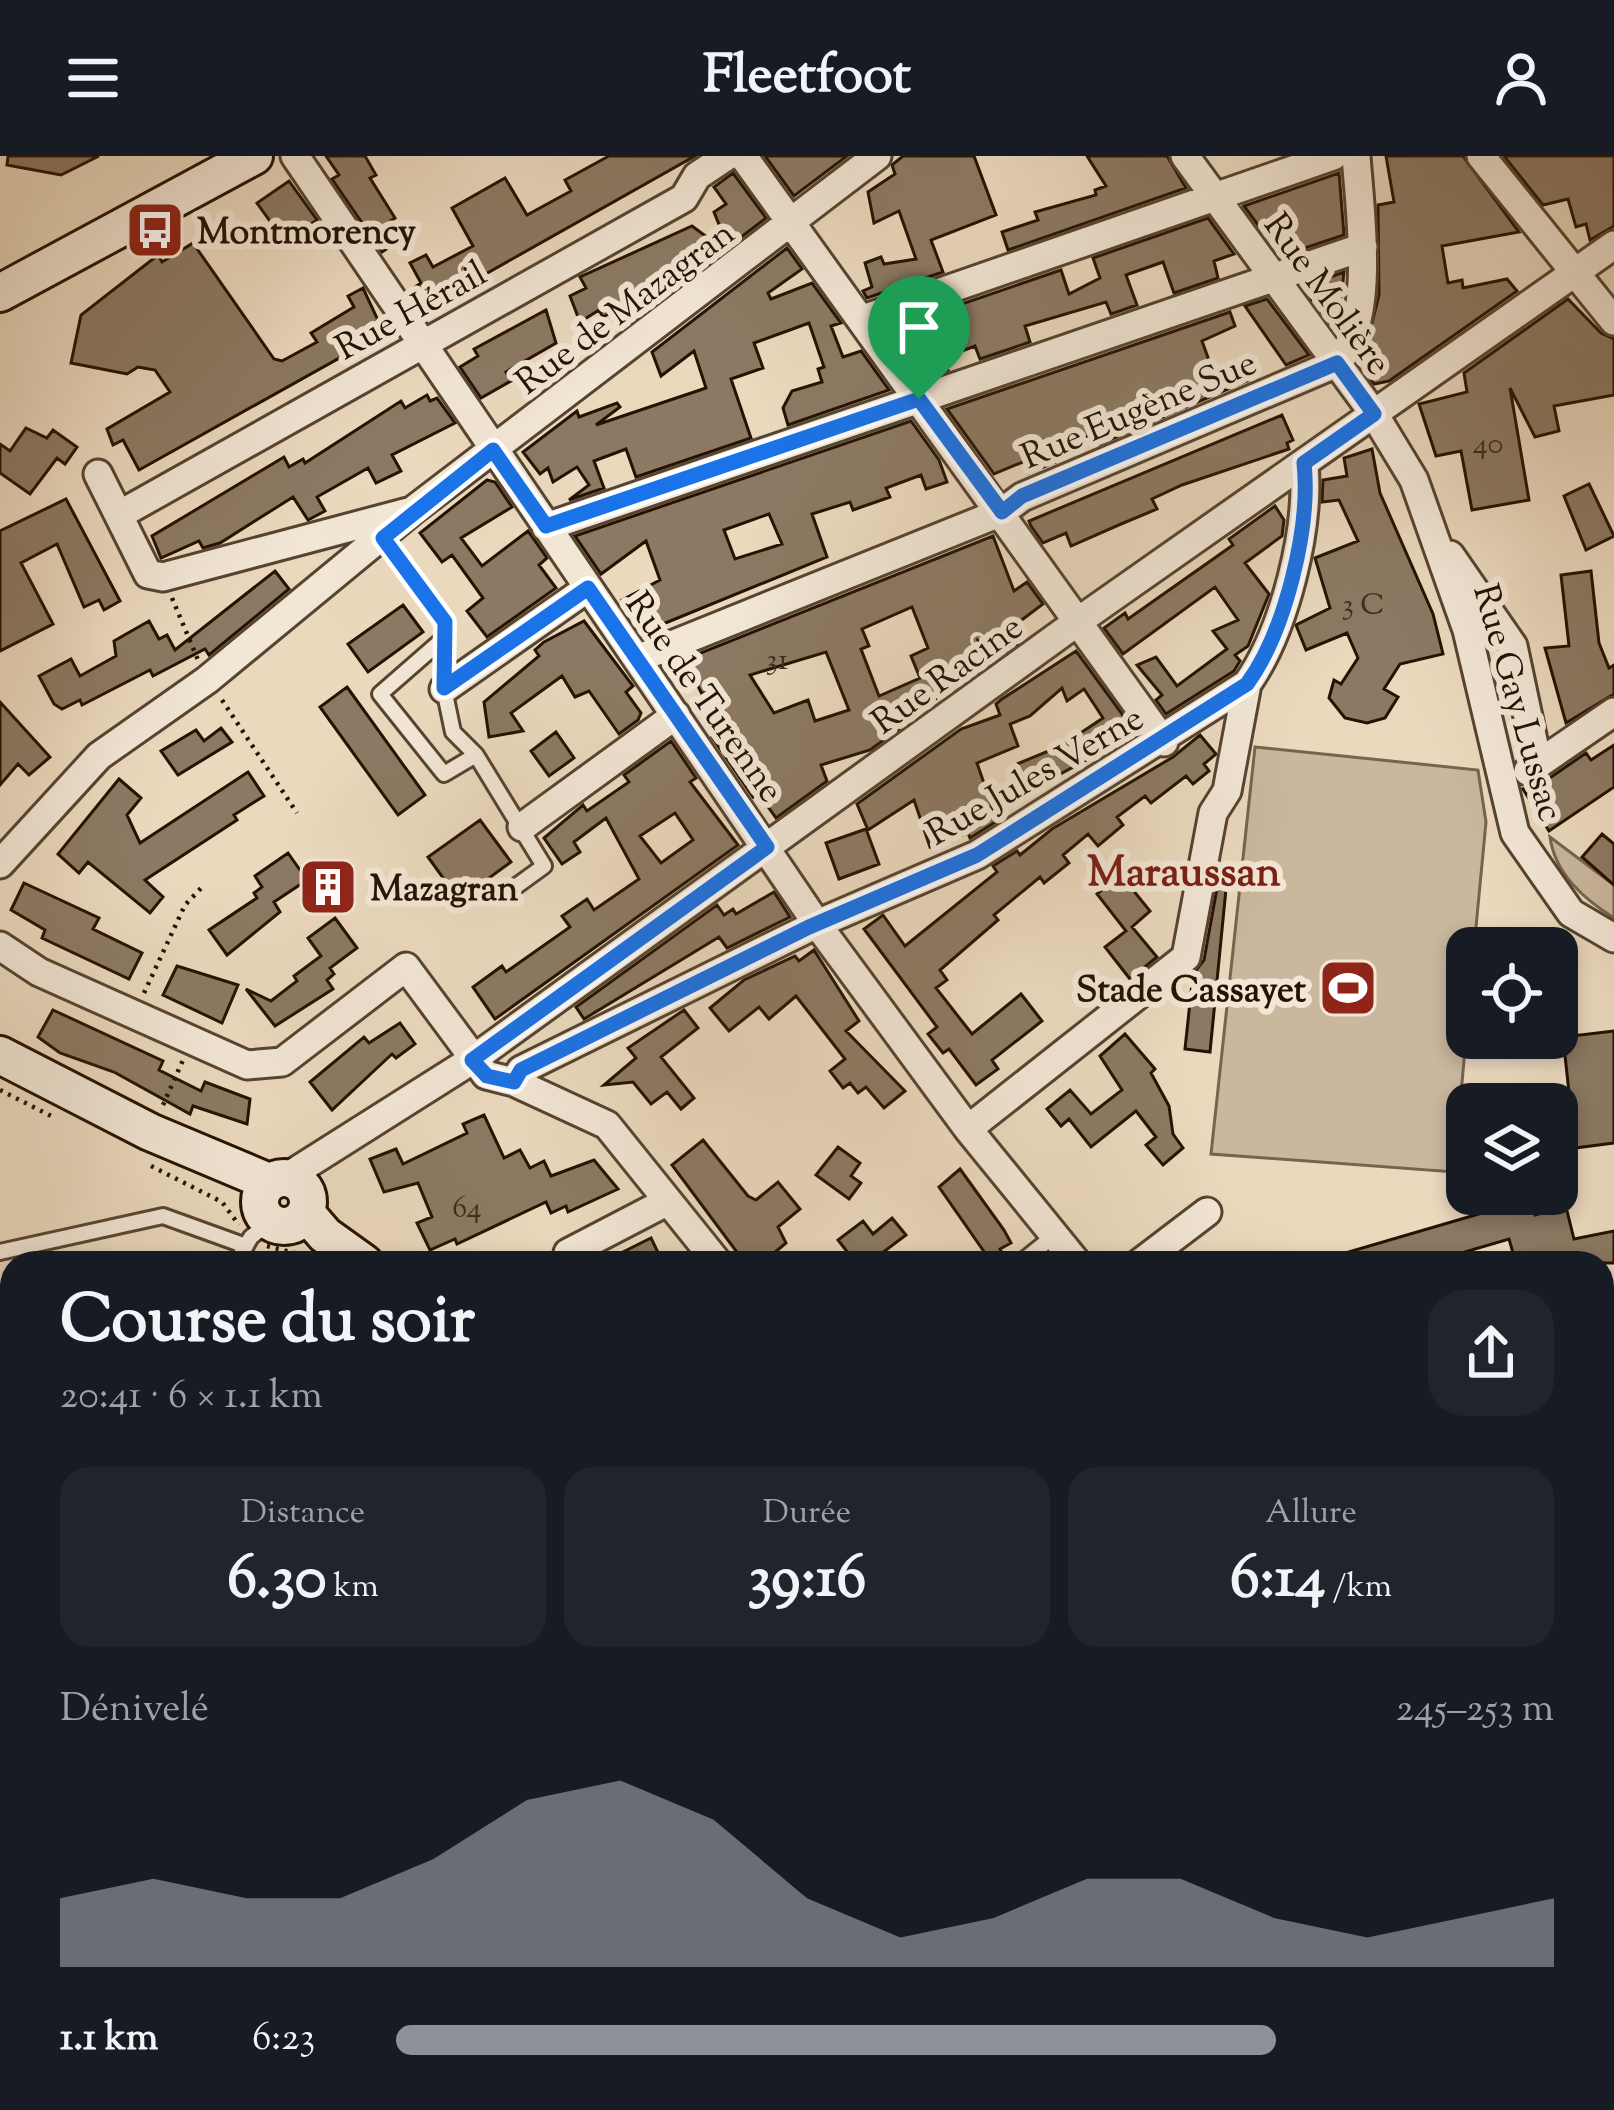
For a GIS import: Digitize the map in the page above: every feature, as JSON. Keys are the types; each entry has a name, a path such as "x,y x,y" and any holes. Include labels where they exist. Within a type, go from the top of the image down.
{"main road":[{"path":"0,293 254,156"},
{"path":"0,1055 146,1146 285,1220"},
{"path":"0,1072 285,1220 326,1235 348,1251"}],"street":[{"name":"Rue de Turenne","path":"295,156 817,924 968,1129 1068,1251"},
{"name":"Rue Hérail","path":"119,515 684,198 698,176 728,156"},
{"path":"743,156 1080,620 1163,742"},
{"name":"Rue de Mazagran","path":"0,864 99,756 207,680 412,511 876,156"},
{"name":"Rue Molière","path":"1185,156 1374,414"},
{"path":"863,319 1333,156"},
{"path":"1337,363 1354,345 1363,248 1356,156"},
{"path":"1481,156 1614,321"},
{"name":"Rue Racine","path":"285,1220 320,1159 472,1060 1080,620 1614,245"},
{"path":"546,526 1363,248"},
{"name":"Rue Eugène Sue","path":"637,658 1002,512 1022,496 1337,363"},
{"name":"Rue Gay Lussac","path":"1374,414 1414,480 1467,630 1515,833 1571,913 1614,938"},
{"name":"Rue Jules Verne","path":"514,1082 521,1070 817,924 977,855 1163,742 1247,684 1272,644 1307,504 1304,463"},
{"path":"98,475 119,515"},
{"name":"Rue de Mazagran","path":"119,515 148,574 163,577 412,511"},
{"name":"Rue Gay Lussac","path":"1427,522 1513,646 1538,764"},
{"path":"444,688 588,588"},
{"path":"968,1129 1186,957 1213,813 1227,791 1247,684"},
{"path":"1506,786 1614,712"},
{"path":"522,827 676,715"},
{"path":"0,946 39,972 248,1065 282,1062 406,967 487,1076 514,1082 607,1125 708,1251"},
{"path":"572,1251 668,1201"},
{"path":"1156,1251 1207,1212"}],"lane":[{"path":"383,538 445,622 444,688 453,732 476,755 544,866 504,895"},
{"path":"443,639 380,694 444,774 476,755"},
{"path":"5,1251 163,1216 285,1220"},
{"path":"250,1251 285,1220"},
{"path":"1035,1251 1055,1235"}],"path":[{"path":"134,1014 185,905 204,885"},
{"path":"191,1041 146,1146 222,1202 285,1220"},
{"path":"0,1090 58,1120"}],"shaded area":[{"name":"Stade Cassayet","path":"1255,747 1478,770 1486,822 1476,927 1446,927 1446,1059 1464,1059 1462,1083 1446,1083 1446,1171 1211,1154"},
{"path":"1550,837 1614,885 1614,918 1573,884 1558,863"}],"building":[{"path":"8,156 99,156 61,175 7,165"},
{"path":"326,156 365,156 376,175 370,178 395,218 386,224 397,242 382,252 332,179 339,175"},
{"path":"609,156 695,156 427,307 415,287 421,283 410,263 426,255 433,267 473,246 452,208 505,178 527,215 571,191 565,180"},
{"path":"765,156 847,156 794,196"},
{"path":"903,156 974,156 996,215 931,240 943,272 867,298 863,291 872,287 865,263 881,257 884,264 916,259 899,211 874,223 868,192 895,174 892,165"},
{"path":"1087,156 1167,156 1186,188 1008,250 1002,232 1038,220 1035,212 1096,195 1095,190 1106,186"},
{"path":"1386,156 1463,156 1519,232 1442,246 1448,283 1462,280 1463,288 1507,279 1517,291 1389,381 1374,384 1363,368 1379,295 1378,205 1394,202"},
{"path":"1504,156 1614,156 1614,226 1590,240 1586,224 1576,227 1568,199 1543,205"},
{"path":"733,173 766,218 728,247 714,212 726,204 714,187"},
{"path":"1339,173 1344,235 1293,252 1284,226 1263,232 1244,206"},
{"path":"289,181 317,220 285,242 257,203"},
{"path":"1208,218 1234,254 1214,261 1218,278 1174,293 1163,262 1126,275 1137,305 1111,314 1106,302 1025,326 1030,342 980,359 975,346 943,358 948,370 925,378 889,329 1061,270 1069,294 1100,278 1093,258"},
{"path":"692,226 723,249 682,282 678,275 603,317 599,310 580,322 570,296 586,288 580,277"},
{"path":"193,243 274,359 282,361 317,342 311,333 354,307 348,296 363,288 384,333 139,470 123,440 113,445 107,429 170,392 155,370 138,367 127,374 71,363 81,315 158,255 162,262"},
{"path":"787,248 802,269 768,293 771,299 812,283 841,323 831,326 843,357 861,351 889,390 788,425 783,408 792,391 822,382 818,369 824,367 809,323 754,343 763,368 731,379 751,438 636,477 626,449 594,461 604,488 569,500 589,485 577,467 553,482 548,468 540,474 523,452 577,411 579,417 617,403 620,407 596,425 706,388 694,351 661,376 652,352"},
{"path":"1344,272 1335,330 1310,297 1326,292 1322,280"},
{"path":"1267,299 1309,355 1286,365 1245,306"},
{"path":"1568,299 1601,333 1614,339 1614,395 1554,406 1559,431 1535,437 1510,388 1529,500 1472,510 1461,451 1436,456 1419,404 1467,392 1464,373"},
{"path":"546,310 556,343 506,372 511,381 481,398 460,367 478,356 474,349"},
{"path":"1230,312 1235,326 1202,341 1214,374 1248,361 1254,378 1100,444 1096,434 1051,447 1056,462 1029,473 1025,461 994,474 947,409"},
{"path":"427,395 430,401 437,398 455,423 392,455 401,471 376,483 368,468 317,497 325,511 308,520 293,497 220,543 203,548 199,541 161,558 152,536 284,457 289,467 303,459 305,463 401,401 405,408"},
{"path":"1282,415 1293,440 1287,443 1289,449 1182,485 1152,499 1157,509 1071,546 1066,533 1043,543 1031,526 1029,521"},
{"path":"911,421 939,460 947,482 926,489 921,475 886,488 890,497 853,510 850,502 812,514 827,557 641,633 622,600 660,580 646,541 601,574 575,536","holes":["769,514 782,544 735,559 724,530"]},
{"path":"26,428 47,438 53,430 77,447 65,464 57,458 30,494 0,473 0,444 10,451"},
{"path":"1372,449 1380,493 1433,614 1443,654 1400,664 1384,689 1398,697 1385,718 1367,723 1345,718 1329,698 1334,680 1341,684 1358,658 1347,633 1306,650 1296,625 1330,608 1315,558 1358,541 1339,500 1322,502 1323,480 1347,476 1344,458"},
{"path":"487,480 495,482 512,507 461,538 482,566 528,531 547,558 539,565 556,588 487,637 467,611 483,598 452,555 442,562 420,533"},
{"path":"1589,484 1614,536 1586,550 1564,496"},
{"path":"66,499 120,601 104,610 99,600 84,607 57,544 21,563 53,624 0,651 0,531"},
{"path":"1275,506 1284,520 1282,536 1245,563 1269,594 1248,646 1235,655 1240,661 1234,671 1166,714 1156,700 1162,695 1137,665 1156,657 1177,686 1227,649 1213,631 1238,620 1215,587 1123,654 1104,628 1125,613 1128,619 1233,545 1229,539"},
{"path":"993,536 1014,591 1027,582 1043,604 1011,628 1017,644 898,724 899,729 870,750 821,765 827,781 776,818 758,793 753,797 712,737 729,724 715,689 702,694 697,684 688,687 678,662","holes":["912,607 928,648 911,656 920,678 879,696 861,649 869,646 862,629","826,652 849,710 815,721 808,700 774,713 750,675"]},
{"path":"275,571 289,589 209,655 205,649 153,676 150,670 82,705 80,700 62,709 54,704 39,676 71,659 80,676 116,656 114,641 149,621 159,639 167,635 175,650"},
{"path":"1591,571 1599,643 1609,668 1614,665 1614,694 1566,723 1545,648 1569,646 1561,575"},
{"path":"403,605 423,632 368,672 348,644"},
{"path":"584,621 633,686 626,692 641,713 638,720 619,734 589,691 575,697 562,676 511,713 523,731 489,737 484,702 539,656 535,650 544,642"},
{"path":"1076,651 1136,733 1027,792 1017,764 1061,746 1103,718 1084,689 1067,701 1062,688 1030,716 1010,724 1018,746 977,763 997,821 970,838 968,833 930,847 914,800 868,830 857,804 961,729 1000,715 996,704"},
{"path":"347,687 425,795 398,815 320,707"},
{"path":"0,702 50,757 29,775 18,764 0,785"},
{"path":"221,728 232,742 178,775 161,751 196,730 204,741"},
{"path":"556,732 574,758 549,776 531,751"},
{"path":"1200,735 1216,754 1204,764 1209,771 1193,784 1186,776 1151,803 1145,796 1117,817 1123,825 1098,846 1088,834 1063,855 1069,863 1044,883 1040,877 994,915 998,920 940,970 947,980 936,988 972,1034 1021,994 1042,1021 992,1060 998,1069 976,1085 949,1049 943,1053 928,1034 937,1027 864,929 883,915 905,946 997,872 993,866 1017,851 1020,855 1052,829 1173,757"},
{"path":"671,741 696,778 690,782 738,845 495,1019 473,987 502,966 506,972 570,927 562,916 587,899 594,910 639,879 606,818 574,842 580,852 562,864 544,838 583,805 587,811 629,782 624,775","holes":["675,813 693,840 661,863 640,836"]},
{"path":"1614,745 1614,787 1549,831 1523,789 1538,786 1586,753 1591,760"},
{"path":"248,772 264,796 234,815 237,820 145,880 163,897 150,913 88,862 79,873 58,854 119,779 141,798 127,815 140,843"},
{"path":"480,820 511,862 459,900 428,857"},
{"path":"866,829 879,864 839,879 826,843"},
{"path":"1602,834 1614,844 1614,885 1582,857"},
{"path":"288,853 307,880 274,902 280,912 227,955 209,930 257,898 254,893 262,887 255,876"},
{"path":"1120,874 1150,911 1132,927 1157,957 1130,979 1105,947 1126,931 1097,894"},
{"path":"24,883 99,918 93,929 142,953 129,979 42,938 45,930 11,910"},
{"path":"1217,888 1226,889 1210,1052 1185,1049 1193,974 1204,960"},
{"path":"774,892 790,917 727,948 719,937 584,1019 576,1007 717,905 724,915 733,909 736,914"},
{"path":"335,918 357,948 330,968 334,974 327,980 333,989 275,1026 246,989 271,1001 297,981 294,976 321,956 308,938"},
{"path":"814,950 859,1021 846,1031 905,1091 884,1108 866,1087 858,1093 850,1083 843,1088 830,1071 845,1059 796,996 769,1019 759,1007 729,1031 710,1008 744,980 795,956 799,961"},
{"path":"177,966 238,985 222,1023 163,995"},
{"path":"53,1010 163,1061 159,1070 201,1091 205,1082 250,1099 247,1124 193,1106 190,1114 114,1072 60,1053 38,1037"},
{"path":"684,1010 698,1028 661,1057 694,1098 681,1109 667,1092 651,1104 633,1082 604,1085 636,1058 628,1048"},
{"path":"400,1023 415,1044 396,1058 392,1054 332,1110 310,1082 364,1037 369,1043"},
{"path":"1614,1031 1614,1143 1578,1148 1578,1083 1568,1083 1565,1059 1578,1059 1578,1035"},
{"path":"1125,1034 1155,1069 1151,1073 1169,1106 1173,1134 1183,1148 1163,1165 1146,1145 1156,1137 1136,1111 1091,1147 1069,1119 1061,1126 1047,1109 1070,1090 1091,1114 1122,1090 1100,1056"},
{"path":"484,1115 504,1158 520,1150 530,1168 544,1161 551,1176 594,1160 618,1189 568,1212 566,1206 551,1213 546,1202 457,1244 455,1239 430,1250 417,1223 432,1217 418,1183 384,1192 370,1159 396,1149 403,1164 467,1133 463,1124"},
{"path":"703,1140 748,1196 756,1200 778,1182 800,1209 778,1227 786,1243 776,1251 736,1251 672,1165"},
{"path":"838,1147 860,1163 851,1176 861,1183 849,1199 816,1175"},
{"path":"960,1169 1011,1243 1001,1251 984,1251 939,1187"},
{"path":"1475,1215 1568,1215 1574,1239 1614,1231 1614,1251 1512,1251 1509,1239 1468,1251 1352,1251"},
{"path":"892,1218 906,1235 885,1251 847,1251 838,1240 863,1221 873,1234"},
{"path":"651,1238 657,1251 625,1251"}],"place":[{"name":"Montmorency","path":"155,230"},
{"name":"Mazagran","path":"328,887"},
{"name":"Stade Cassayet","path":"1348,988"}],"district":[{"name":"Maraussan","path":"1184,870"}],"route":[{"path":"1337,363 1374,414 1304,463 1307,504 1272,644 1247,684 1163,742 977,855 809,927 521,1070 514,1082 487,1076 472,1060 767,847 588,588 444,688 445,622 383,538 493,450 546,526 919,399 1002,512 1022,496 1337,363"}]}
